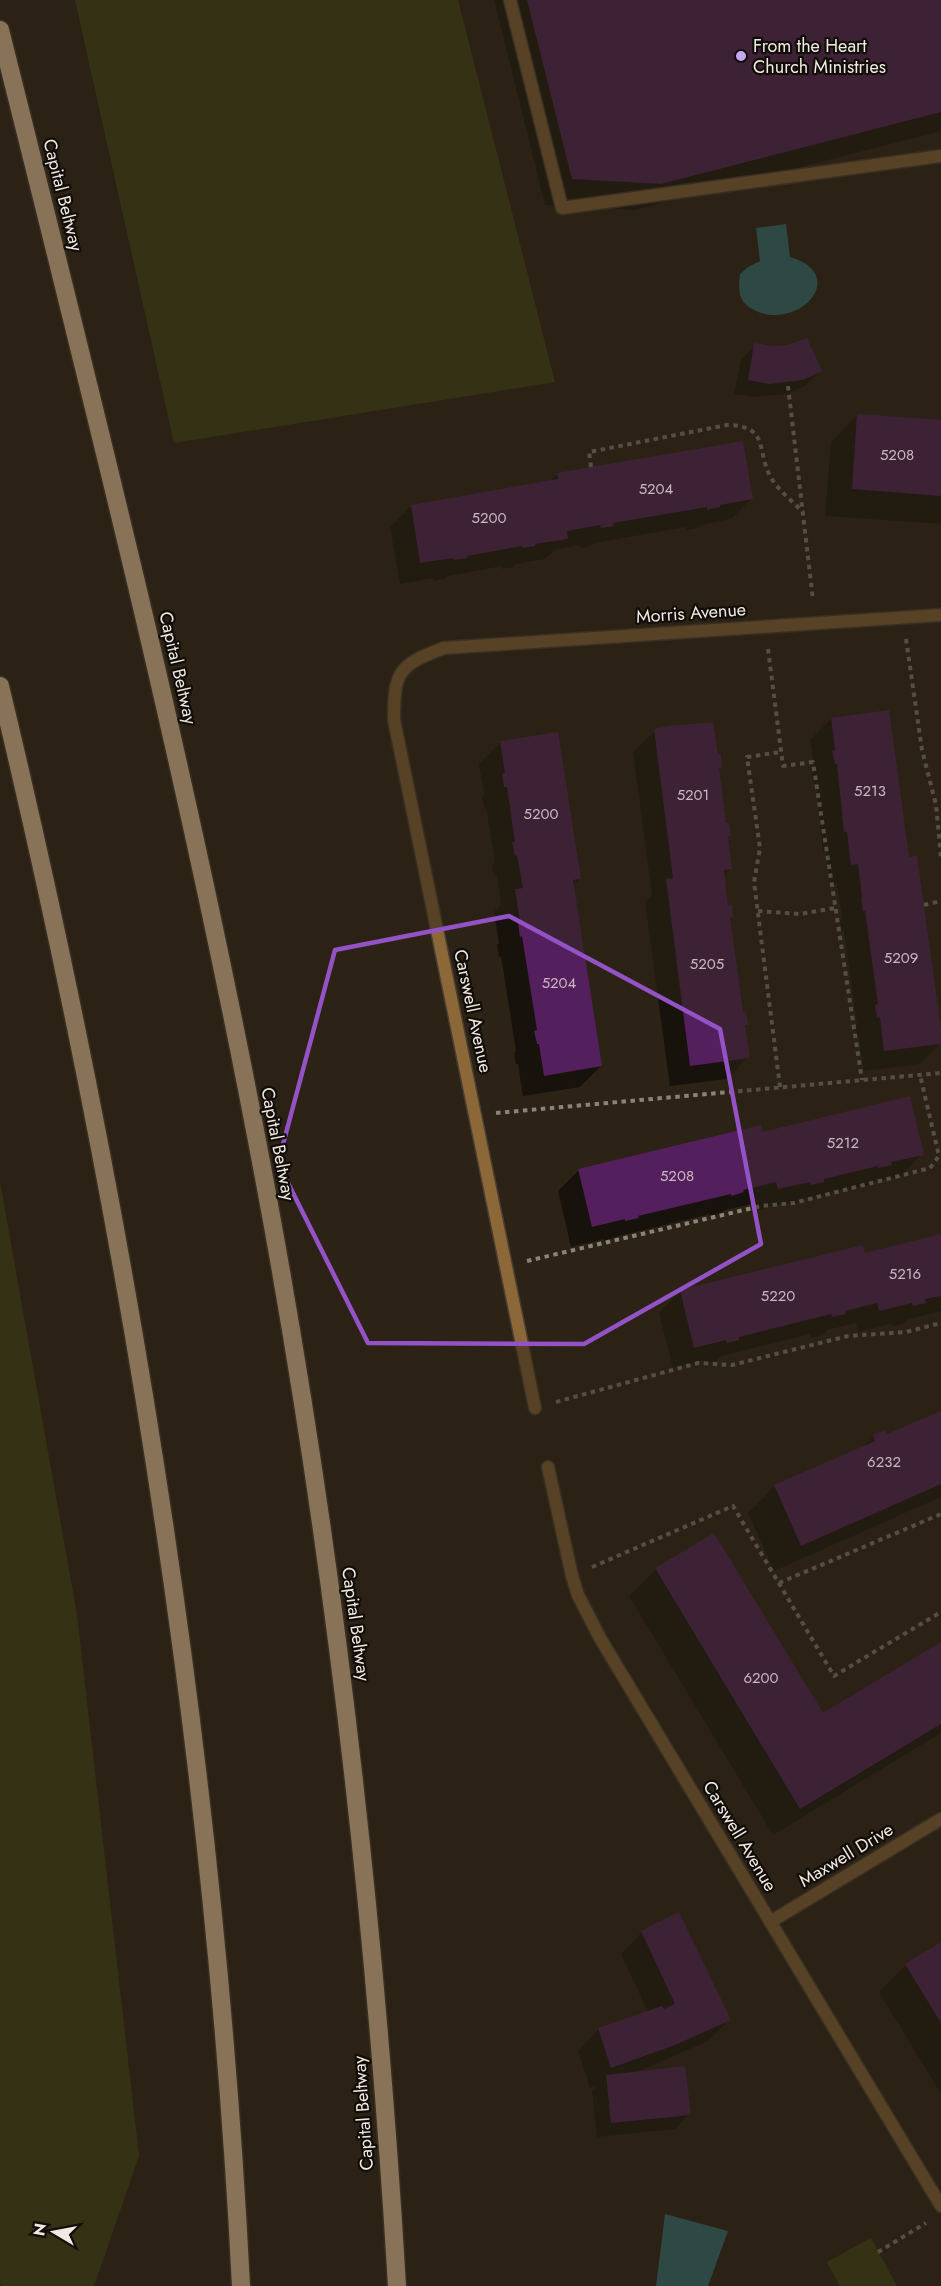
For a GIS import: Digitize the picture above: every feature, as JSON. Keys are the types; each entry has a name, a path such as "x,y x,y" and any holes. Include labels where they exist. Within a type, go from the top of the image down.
{"highway":[{"name":"Capital Beltway","path":"0,30 95,406 164,698 221,957 272,1223 312,1462 345,1694 372,1955 397,2286"},
{"path":"0,686 64,972 120,1245 157,1475 190,1709 220,1971 242,2286"}],"street":[{"path":"510,0 562,208 941,156"},
{"name":"Morris Avenue","path":"444,648 941,615"},
{"name":"Carswell Avenue","path":"444,648 414,659 401,671 394,689 394,720 535,1408"},
{"name":"Carswell Avenue","path":"548,1467 572,1576 578,1595 600,1638 941,2206"},
{"name":"Maxwell Drive","path":"770,1922 941,1819"}],"path":[{"path":"788,387 816,623"},
{"path":"591,467 589,452 727,425 741,426 753,430 761,442 771,478 803,512"},
{"path":"903,617 922,750 936,805 941,857"},
{"path":"765,626 783,766 813,762 862,1080"},
{"path":"780,1087 754,882 760,848 747,757 781,752"},
{"path":"924,905 941,901"},
{"path":"758,911 800,914 835,908"},
{"path":"476,1114 941,1073"},
{"path":"507,1265 761,1206 794,1203 930,1168 939,1156 920,1075"},
{"path":"535,1408 698,1364 732,1365 848,1336 906,1332 941,1323"},
{"path":"572,1576 733,1506 834,1677 941,1612"},
{"path":"779,1583 941,1514"},
{"path":"878,2252 932,2219"}],"highlighted area":[{"path":"509,916 720,1029 761,1244 584,1344 368,1343 278,1163 335,950"}],"green space":[{"path":"75,0 458,0 555,382 174,443"},
{"path":"0,1182 77,1615 139,2156 94,2286 3,2286 0,2284"},
{"path":"871,2238 897,2286 840,2286 827,2262"}],"water":[{"path":"786,224 790,257 808,265 816,276 817,287 811,299 801,308 787,314 771,315 754,310 745,303 739,290 740,274 760,261 756,228"},
{"path":"665,2214 728,2231 708,2286 656,2286"}],"building":[{"name":"From the Heart Church Ministries","path":"527,0 941,0 941,112 661,184 572,179"},
{"path":"807,338 822,371 803,380 769,384 748,380 754,343 773,346 788,345"},
{"path":"857,414 941,420 941,496 852,489"},
{"path":"743,441 753,499 720,505 720,507 707,510 707,507 613,523 614,526 601,528 600,525 567,531 568,539 535,544 535,546 522,548 522,546 467,556 468,558 420,563 411,505 558,479 557,473"},
{"path":"889,710 909,857 917,856 941,1029 941,1044 884,1051 880,1017 877,1018 875,1005 878,1004 865,911 863,911 861,898 858,864 851,865 847,832 844,832 837,764 835,764 832,750 835,750 831,718"},
{"path":"713,722 718,754 721,754 722,767 719,768 726,823 729,823 731,836 728,837 732,869 724,870 728,905 732,904 733,917 730,917 743,1012 746,1011 748,1025 745,1025 750,1058 690,1066 666,879 673,878 654,729"},
{"path":"558,732 581,879 573,880 602,1066 544,1076 539,1044 537,1044 534,1031 537,1030 518,923 520,922 515,889 523,888 517,855 515,856 512,842 515,842 507,787 504,787 502,774 505,773 500,741"},
{"path":"910,1096 924,1155 891,1162 892,1165 878,1168 878,1166 824,1179 824,1182 811,1185 810,1182 778,1189 776,1182 743,1190 744,1192 731,1196 731,1194 638,1216 639,1218 592,1227 578,1169 761,1125 763,1132"},
{"path":"941,1234 941,1296 925,1299 926,1303 913,1306 912,1303 879,1311 877,1303 845,1311 846,1314 832,1317 831,1314 739,1337 739,1340 727,1343 726,1340 694,1348 680,1290 863,1245 865,1253"},
{"path":"941,1411 941,1484 801,1546 774,1485 875,1441 873,1435 885,1430 887,1434"},
{"path":"714,1533 823,1713 941,1642 941,1724 800,1809 655,1568"},
{"path":"679,1912 731,2020 675,2045 611,2068 598,2028 662,2006 664,2009 675,2004 641,1931"},
{"path":"941,1942 941,2023 905,1964"},
{"path":"685,2066 691,2115 611,2123 606,2075"}],"place":[{"name":"From the Heart Church Ministries","path":"741,56"}]}
